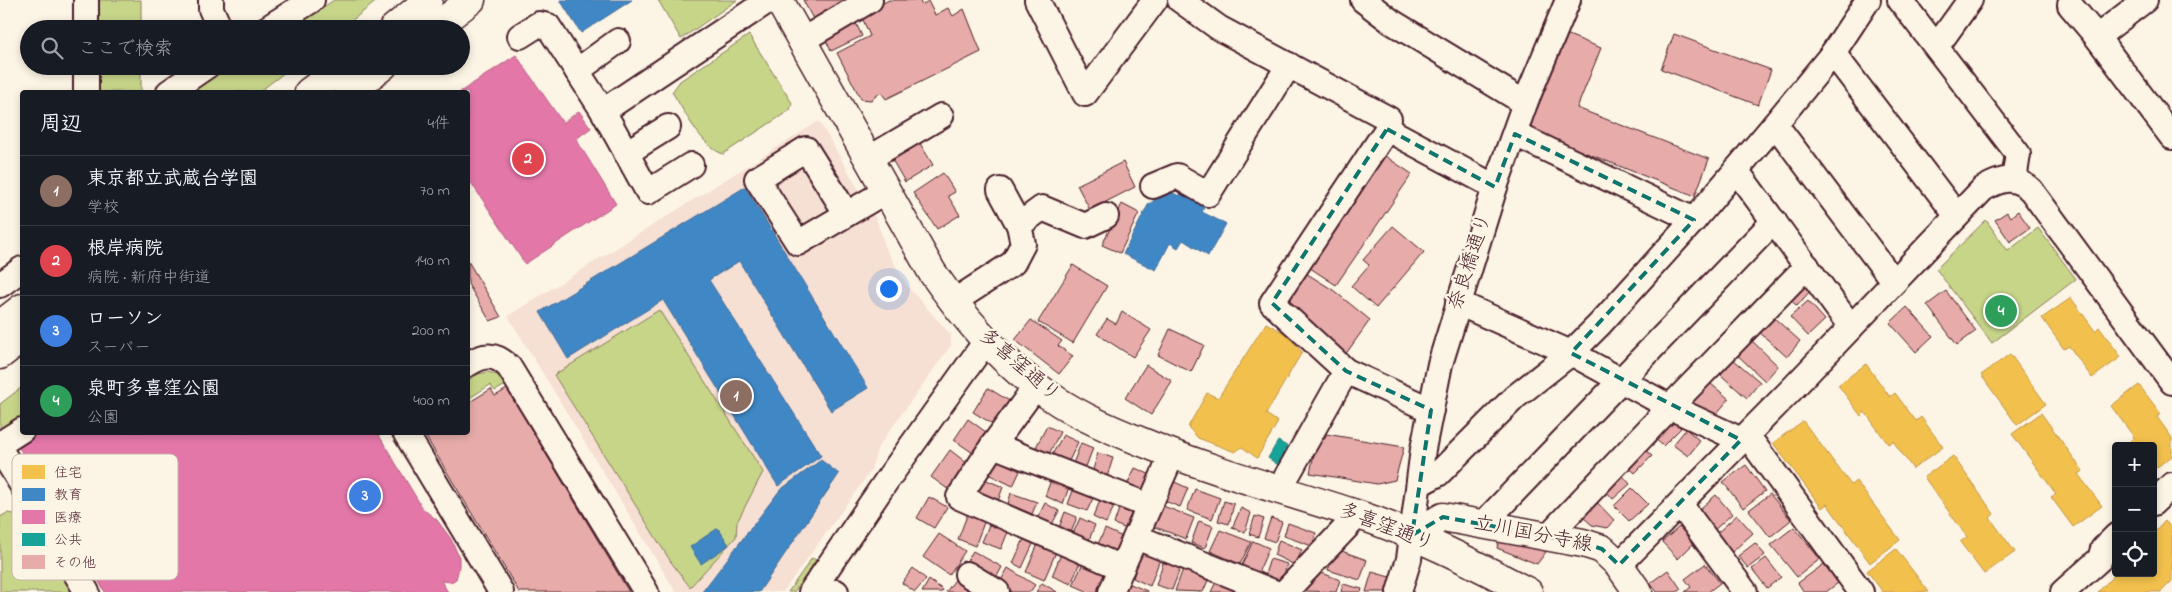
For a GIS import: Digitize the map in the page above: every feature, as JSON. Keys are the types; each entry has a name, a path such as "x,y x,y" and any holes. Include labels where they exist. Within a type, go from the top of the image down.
{"main road":[{"path":"405,20 428,0"},
{"path":"407,20 443,0"},
{"path":"445,20 471,0"},
{"name":"多喜窪通り","path":"779,0 932,272 953,302 986,341 1036,386 1096,423 1172,455 1358,515 1412,535 1528,592"},
{"path":"312,90 332,75"},
{"path":"351,90 371,75"},
{"path":"0,325 20,310"},
{"path":"0,355 20,340"},
{"name":"立川国分寺線","path":"1412,535 1443,518 1583,543 1602,549 1619,565 1638,592"}],"street":[{"path":"86,0 86,20"},
{"path":"211,0 211,9 216,20"},
{"path":"280,20 312,0"},
{"path":"603,111 769,0"},
{"path":"801,41 870,0"},
{"path":"1037,0 1085,94 1155,0"},
{"path":"1180,0 1219,28 1389,119 1387,129 1272,303 1346,371 1431,410"},
{"path":"1363,0 1392,22 1525,103"},
{"path":"1419,484 1438,474 1515,397 1571,353 1600,324 1694,220 1775,124 1832,53 1868,0"},
{"path":"1900,0 2018,154 2014,180"},
{"path":"1937,46 1970,0"},
{"path":"2097,37 2145,0"},
{"name":"奈良橋通り","path":"1399,592 1409,559 1419,484 1440,364 1495,187 1525,103 1566,1"},
{"path":"2070,6 2097,37 2172,138"},
{"path":"520,36 539,24 548,26 603,111 648,192 691,165"},
{"path":"576,71 618,41"},
{"path":"1832,53 1956,216"},
{"path":"1152,186 1178,176 1208,194 1289,65"},
{"path":"86,75 86,90"},
{"path":"172,90 194,75"},
{"path":"868,159 941,116"},
{"path":"1775,124 1894,282"},
{"path":"626,153 668,127"},
{"path":"1387,129 1495,187"},
{"path":"1515,134 1694,220"},
{"path":"1736,170 1851,327"},
{"path":"1619,565 1851,327 1956,216 1983,189 1998,180 2014,180 2031,190 2172,382"},
{"path":"953,302 1013,263 1023,244 1018,225 1000,190"},
{"path":"846,213 886,191"},
{"path":"1018,225 1042,208 1084,226 1106,216"},
{"path":"1482,524 1774,221"},
{"path":"1548,536 1807,266"},
{"path":"0,285 20,270"},
{"path":"1458,303 1571,353 1670,407 1744,437 1861,592"},
{"path":"811,592 986,341"},
{"path":"470,363 480,356 491,356 502,359 510,367 646,592"},
{"path":"1279,490 1346,371"},
{"path":"1036,386 959,497 1122,568"},
{"path":"0,444 20,431"},
{"path":"407,435 501,592"},
{"path":"994,445 1149,506"},
{"path":"0,449 12,469"},
{"path":"1111,592 1172,455"},
{"path":"2157,499 2172,486"},
{"path":"1680,504 1745,592"},
{"path":"1285,592 1358,515"},
{"path":"1136,537 1273,592"},
{"path":"2063,592 2100,559 2103,549 2112,540"},
{"path":"966,574 997,592"},
{"path":"80,580 87,592"}],"highlighted area":[{"path":"1387,129 1495,187 1515,134 1694,220 1571,353 1741,440 1619,565 1602,549 1583,543 1443,517 1412,535 1431,410 1346,371 1272,303"}],"shaded area":[{"path":"819,121 877,221 886,249 908,287 951,335 951,345 878,447 870,472 783,592 676,592 508,316"}],"green space":[{"path":"97,0 141,0 141,20 98,20"},
{"path":"334,0 378,0 352,20 304,20"},
{"path":"658,0 737,0 681,39"},
{"path":"749,35 792,103 790,110 723,154 715,150 701,136 672,92 680,81"},
{"path":"98,75 141,75 141,90 98,90"},
{"path":"217,75 281,75 262,90 193,90"},
{"path":"1986,220 2008,251 2038,228 2076,279 1992,343 1936,269"},
{"path":"659,310 763,472 737,522 736,537 690,587 671,562 554,375"},
{"path":"488,372 504,377 509,383 495,391 490,385 470,398 470,379 478,374"},
{"path":"20,389 20,419 0,432 0,404"},
{"path":"7,513 12,514 12,580 66,580 73,592 0,592 0,517"},
{"path":"812,558 816,560 794,592 788,592"}],"building: 住宅":[{"path":"2071,298 2095,331 2099,327 2121,357 2092,378 2069,346 2064,349 2042,318"},
{"path":"1266,323 1286,334 1302,352 1266,414 1278,422 1257,458 1242,447 1235,452 1198,438 1188,427 1207,393 1218,398"},
{"path":"2010,354 2046,404 2017,425 1981,375"},
{"path":"1866,364 1890,397 1895,393 1916,421 1921,417 1943,447 1913,469 1893,441 1888,444 1865,412 1861,416 1838,385"},
{"path":"2139,385 2161,414 2157,417 2172,438 2172,456 2157,467 2157,442 2131,442 2134,437 2111,406"},
{"path":"2041,413 2083,471 2078,474 2102,506 2073,527 2051,497 2056,494 2012,434"},
{"path":"1803,421 1851,485 1856,481 1900,540 1870,563 1827,504 1822,508 1773,443"},
{"path":"1953,456 1994,514 1990,518 2015,552 1984,574 1960,542 1967,537 1924,477"},
{"path":"2165,521 2172,528 2172,581 2161,592 2098,592 2112,577 2157,577 2157,530"},
{"path":"1896,549 1929,592 1883,592 1867,571"}],"building: 教育":[{"path":"560,0 632,0 581,33"},
{"path":"745,187 868,388 831,411 739,261 709,280 821,456 778,486 663,300 568,359 540,312"},
{"path":"1185,188 1206,203 1202,212 1226,224 1208,256 1183,240 1178,248 1170,243 1156,270 1123,254 1148,205 1164,193 1171,192 1179,196"},
{"path":"821,460 839,474 759,592 702,592 780,490"},
{"path":"718,528 729,545 701,564 690,547"}],"building: 医療":[{"path":"516,55 563,123 579,111 591,128 576,139 616,204 525,264 470,181 470,90 463,90"},
{"path":"36,435 379,435 423,509 437,520 451,539 459,557 456,579 451,582 441,581 448,592 105,592 98,580 178,580 178,454 23,454 18,446"}],"building: 公共":[{"path":"1278,441 1292,449 1281,467 1268,458"}],"building: その他":[{"path":"803,0 850,0 813,19"},
{"path":"889,0 919,0 922,5 928,1 935,15 948,8 953,16 964,9 981,52 886,99 881,92 871,100 861,99 837,53 870,36 861,15"},
{"path":"852,15 862,36 831,51 821,29"},
{"path":"1566,34 1601,48 1577,108 1709,159 1695,196 1528,130"},
{"path":"1674,34 1771,70 1758,105 1661,69"},
{"path":"915,135 933,165 905,182 887,151"},
{"path":"1376,150 1412,174 1336,285 1301,262"},
{"path":"1123,162 1135,187 1090,210 1077,185"},
{"path":"943,173 955,192 948,196 960,215 937,229 913,193"},
{"path":"1122,204 1139,213 1120,253 1102,245"},
{"path":"2018,211 2030,228 2010,242 1995,220 2007,212 2010,217"},
{"path":"1393,226 1424,252 1376,308 1351,286 1369,265 1363,260"},
{"path":"470,264 501,317 490,321 470,287"},
{"path":"1073,265 1107,286 1073,343 1038,322"},
{"path":"1296,267 1333,290 1370,320 1345,355 1276,297"},
{"path":"1798,281 1810,291 1797,306 1786,296"},
{"path":"1946,291 1976,331 1957,345 1927,305"},
{"path":"1808,301 1825,320 1808,336 1790,317"},
{"path":"1907,307 1933,336 1916,352 1890,323"},
{"path":"1122,312 1151,330 1133,357 1097,334 1107,319 1116,324"},
{"path":"1772,316 1800,341 1787,357 1758,331"},
{"path":"1031,320 1062,341 1058,346 1073,356 1059,374 1015,340"},
{"path":"1170,329 1204,345 1191,372 1158,355"},
{"path":"1747,336 1778,366 1765,381 1733,351"},
{"path":"1727,354 1760,382 1747,398 1714,369"},
{"path":"1146,365 1172,381 1151,415 1125,398"},
{"path":"1704,378 1729,399 1712,419 1688,398"},
{"path":"988,388 1011,402 996,426 973,412"},
{"path":"491,389 495,396 507,389 629,592 519,592 425,435 470,435 470,402"},
{"path":"1666,414 1681,428 1663,446 1649,433"},
{"path":"968,419 990,435 976,455 954,440"},
{"path":"1047,426 1060,432 1049,454 1036,447"},
{"path":"1686,429 1700,441 1688,456 1673,445"},
{"path":"1326,434 1404,447 1395,480 1377,484 1310,473 1317,440 1325,439"},
{"path":"1063,435 1078,442 1068,463 1052,455"},
{"path":"1081,443 1093,448 1084,472 1072,466"},
{"path":"1639,444 1652,456 1635,473 1623,462"},
{"path":"950,450 968,464 949,490 931,477"},
{"path":"1098,453 1113,458 1107,477 1092,473"},
{"path":"995,459 1020,471 1013,486 988,474"},
{"path":"1746,465 1765,491 1743,508 1723,482"},
{"path":"1135,468 1151,475 1144,492 1127,485"},
{"path":"1617,469 1630,484 1613,499 1600,484"},
{"path":"982,478 1003,487 997,504 974,493"},
{"path":"1051,480 1069,487 1063,504 1045,496"},
{"path":"1170,480 1188,488 1180,507 1162,500"},
{"path":"1074,488 1094,496 1087,511 1068,504"},
{"path":"1632,488 1648,504 1629,521 1614,506"},
{"path":"1195,489 1220,498 1212,519 1187,510"},
{"path":"1011,493 1037,502 1032,514 1008,504"},
{"path":"1589,494 1614,520 1607,528 1592,525 1575,510"},
{"path":"1770,494 1791,520 1770,537 1749,510"},
{"path":"1716,495 1732,514 1712,532 1695,513"},
{"path":"929,497 947,507 934,528 917,518"},
{"path":"1100,501 1114,507 1106,523 1093,517"},
{"path":"1224,501 1234,504 1229,524 1218,521"},
{"path":"1045,503 1059,511 1050,528 1036,521"},
{"path":"1158,504 1194,518 1186,539 1150,525"},
{"path":"1241,508 1251,513 1245,532 1232,528"},
{"path":"1119,509 1134,514 1129,530 1114,524"},
{"path":"1065,512 1077,517 1069,538 1057,533"},
{"path":"968,513 985,520 975,546 958,539"},
{"path":"1737,515 1753,533 1732,552 1716,534"},
{"path":"1255,516 1264,519 1258,537 1249,534"},
{"path":"1080,518 1095,525 1087,545 1071,538"},
{"path":"1271,518 1282,522 1275,542 1264,538"},
{"path":"991,520 1010,527 1001,549 982,542"},
{"path":"1199,521 1213,526 1205,548 1191,543"},
{"path":"1288,523 1316,533 1312,546 1284,536"},
{"path":"1679,527 1694,543 1678,559 1662,542"},
{"path":"1794,527 1820,559 1797,577 1771,545"},
{"path":"1105,529 1125,538 1118,555 1097,546"},
{"path":"1220,530 1251,542 1240,564 1210,551"},
{"path":"939,534 965,551 949,575 923,557"},
{"path":"1500,537 1551,545 1537,564 1497,548"},
{"path":"1024,539 1033,544 1022,568 1013,563"},
{"path":"1279,540 1302,550 1295,565 1274,555"},
{"path":"1253,541 1269,548 1258,573 1242,565"},
{"path":"1755,543 1765,555 1748,568 1738,556"},
{"path":"1038,544 1056,552 1044,580 1026,572"},
{"path":"1336,549 1367,560 1360,580 1328,570"},
{"path":"973,551 1002,567 995,580 965,564"},
{"path":"1141,552 1160,559 1150,586 1133,578"},
{"path":"1061,554 1080,562 1071,584 1052,576"},
{"path":"1766,558 1781,577 1767,588 1752,569"},
{"path":"1270,559 1287,564 1282,582 1264,577"},
{"path":"1164,560 1181,566 1172,590 1156,585"},
{"path":"1083,563 1107,574 1099,592 1089,592 1073,585"},
{"path":"1705,564 1720,583 1708,592 1685,592 1691,587 1685,579"},
{"path":"1824,564 1838,583 1826,592 1804,592 1798,583"},
{"path":"913,568 926,579 915,592 902,583"},
{"path":"1008,568 1035,585 1030,592 1013,592 999,584"},
{"path":"1183,569 1209,578 1203,592 1175,591"},
{"path":"1312,569 1340,580 1336,592 1304,591"},
{"path":"1668,570 1681,589 1677,592 1657,592 1650,583"},
{"path":"1372,572 1393,578 1389,592 1366,592"},
{"path":"957,577 978,592 946,592"},
{"path":"929,580 943,590 942,592 922,592"},
{"path":"1217,580 1236,588 1234,592 1211,592"},
{"path":"1042,583 1057,592 1036,592"},
{"path":"1128,583 1147,591 1147,592 1124,592"},
{"path":"1343,584 1362,589 1361,592 1341,592"}],"place":[{"name":"根岸病院","path":"528,159"},
{"name":"泉町多喜窪公園","path":"2001,311"},
{"name":"東京都立武蔵台学園","path":"736,396"},
{"name":"ローソン","path":"365,496"}]}
